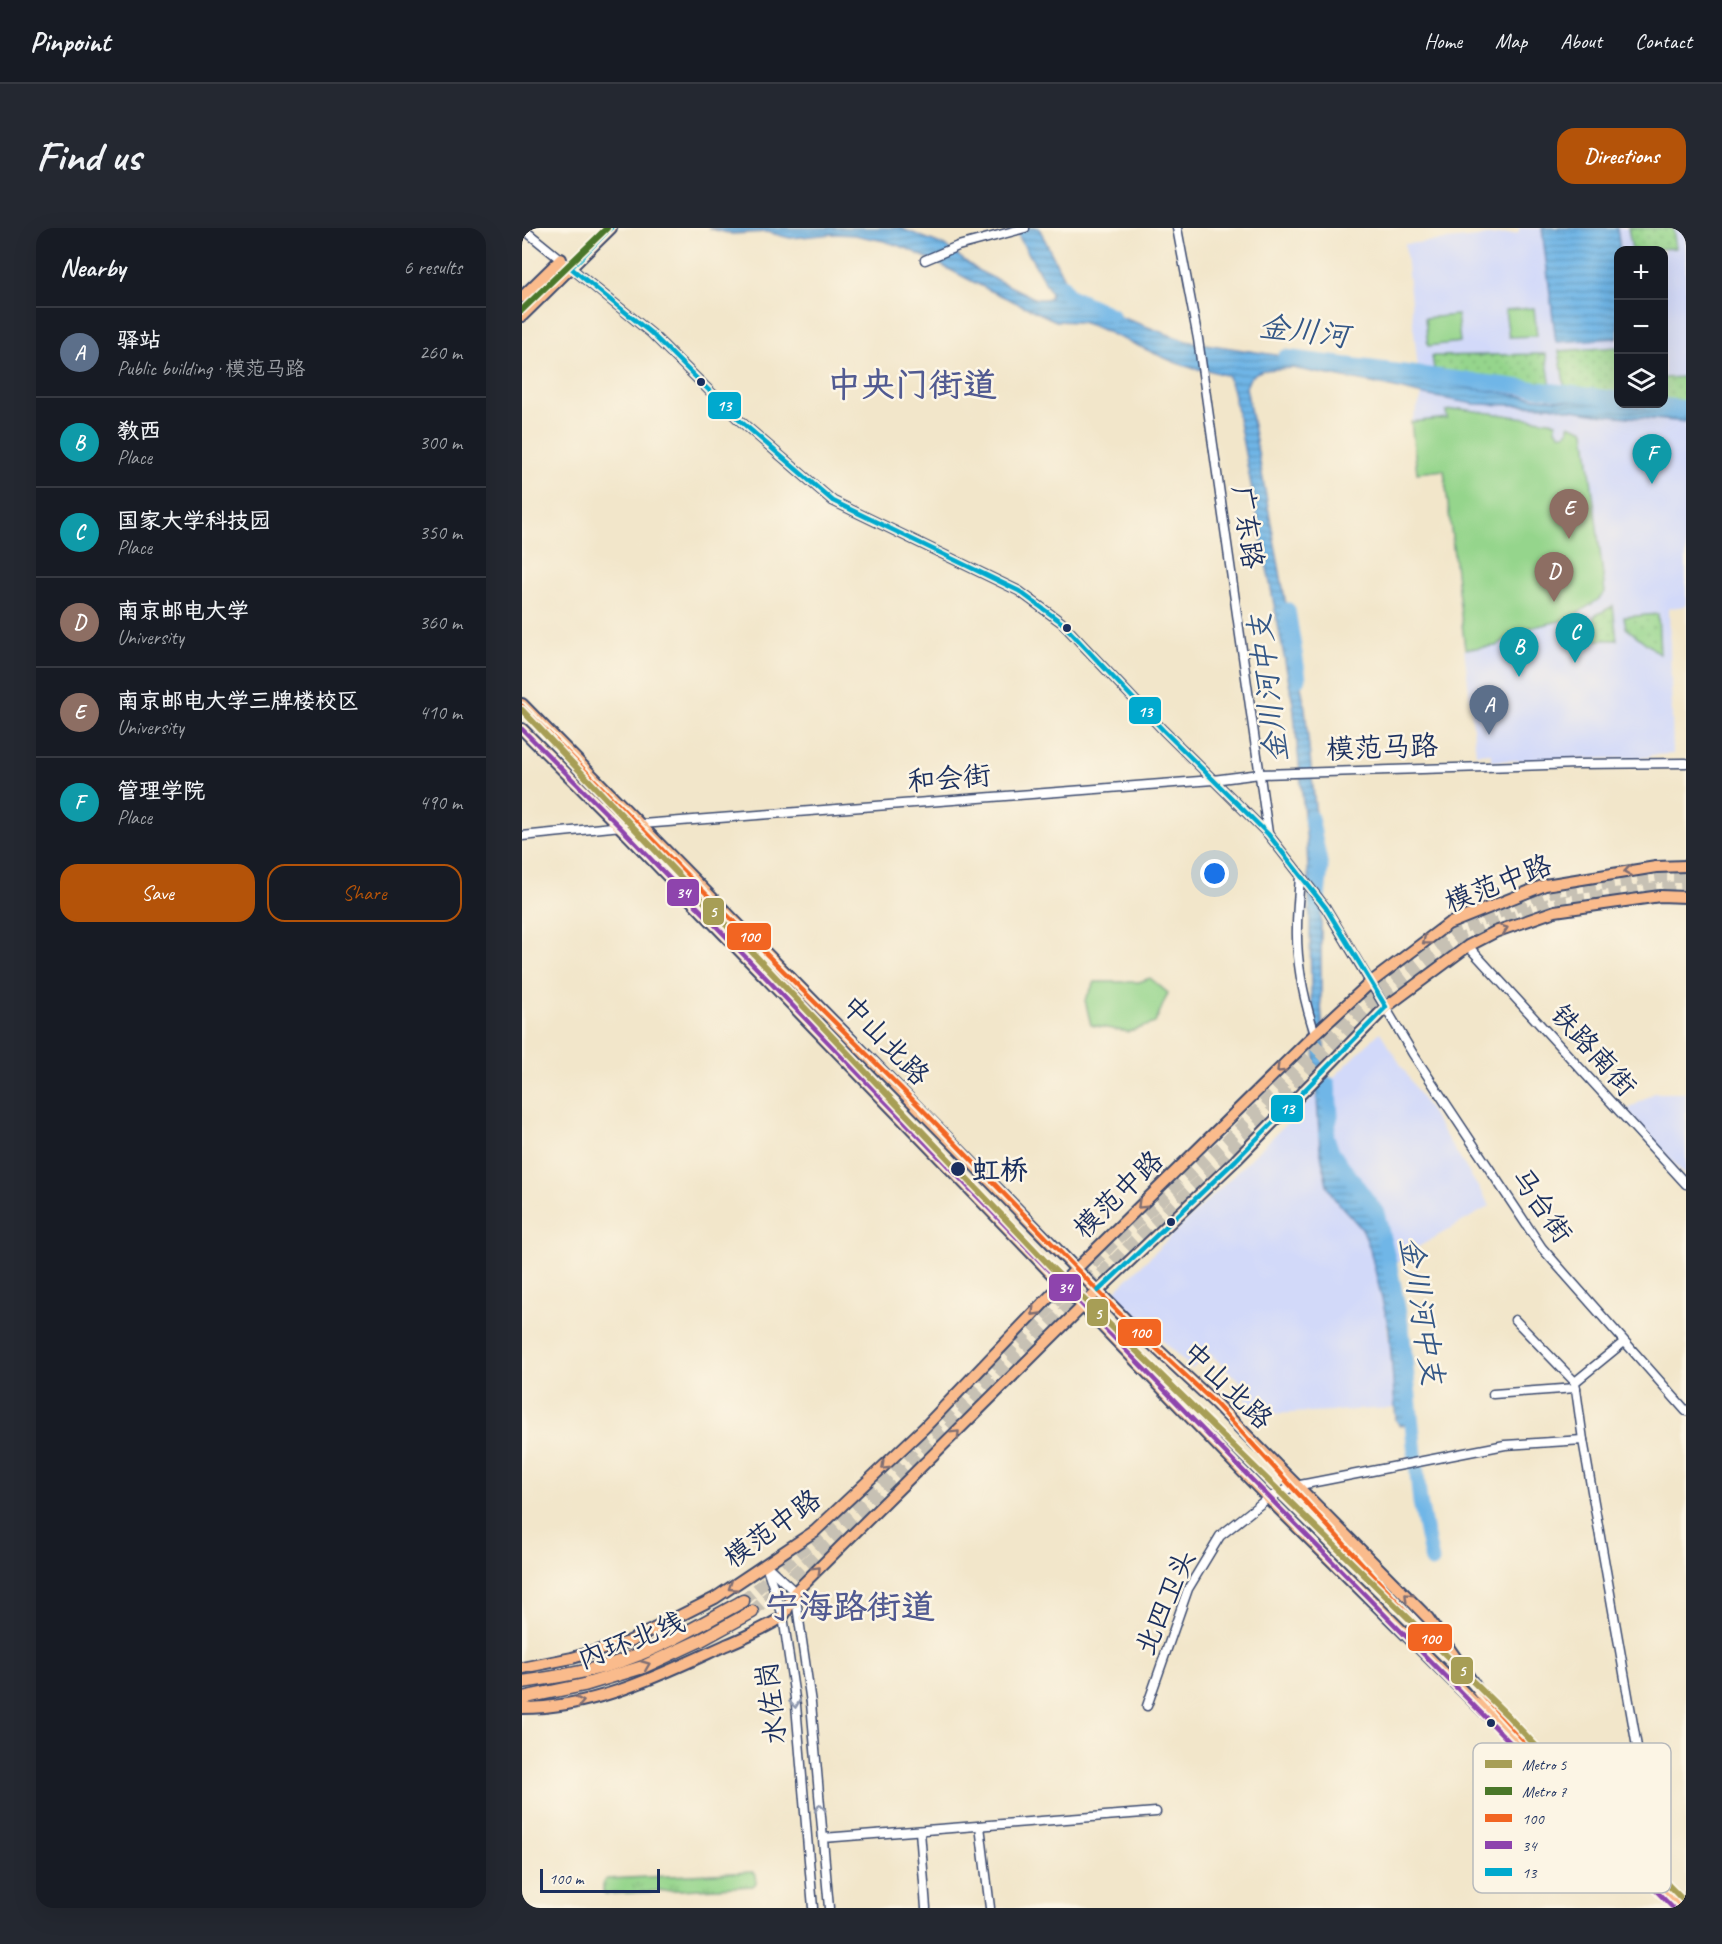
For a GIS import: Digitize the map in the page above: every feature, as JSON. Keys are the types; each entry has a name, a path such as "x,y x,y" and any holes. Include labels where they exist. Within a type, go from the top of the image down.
{"highway":[{"name":"内环北线","path":"522,1682 610,1665 660,1645 743,1601"},
{"name":"内环北线","path":"524,1698 584,1685 643,1667 701,1640 752,1612"},
{"path":"522,1674 556,1677"}],"main road":[{"path":"522,316 611,228"},
{"path":"522,297 561,259"},
{"name":"中山北路","path":"522,704 1126,1320 1216,1404 1428,1618 1496,1716 1522,1743"},
{"name":"中山北路","path":"522,729 620,827 1268,1498 1513,1743"},
{"name":"模范中路","path":"522,1668 572,1658 628,1642 715,1598 815,1531 932,1420 1062,1283 1315,1034 1370,983 1448,924 1545,885 1656,867 1686,866"},
{"name":"模范中路","path":"783,1616 795,1592 1083,1305 1236,1160 1386,1007 1468,946 1495,932 1555,911 1660,896 1686,897"},
{"path":"522,1708 543,1708 586,1701 663,1674 741,1639 783,1616"},
{"name":"中山北路","path":"1658,1893 1673,1908"},
{"name":"中山北路","path":"1668,1893 1682,1908"}],"street":[{"name":"马台街","path":"522,228 651,333 738,419 833,501 1019,591 1061,622 1162,730 1268,834 1326,908 1413,1054 1542,1248 1624,1342 1685,1407"},
{"path":"925,260 958,246 1025,228"},
{"name":"广东路","path":"1177,228 1198,339 1268,834"},
{"name":"模范马路","path":"1260,774 1577,764 1686,764"},
{"name":"和会街","path":"522,836 642,824 1213,780 1260,774"},
{"path":"1300,875 1298,957 1307,1010 1315,1034"},
{"name":"铁路南街","path":"1468,946 1686,1184"},
{"path":"1515,1320 1576,1385 1583,1440 1636,1743"},
{"path":"1493,1394 1576,1385 1624,1342"},
{"name":"北四卫头","path":"1147,1706 1188,1589 1220,1536 1268,1498 1295,1486 1504,1445 1583,1440"},
{"path":"766,1565 795,1592"},
{"name":"水佐岗","path":"766,1565 783,1616 796,1705 813,1908"},
{"name":"水佐岗","path":"795,1592 811,1703 829,1908"},
{"path":"823,1838 1156,1812"},
{"path":"980,1826 990,1908"},
{"path":"920,1830 926,1908"}],"shaded area":[{"path":"1519,228 1686,228 1686,606 1669,608 1673,754 1636,758 1491,761 1491,753 1476,754 1444,470 1417,473 1411,422 1421,399 1405,244 1519,233"},
{"path":"1380,1032 1490,1206 1404,1255 1382,1282 1397,1408 1247,1415 1244,1385 1209,1353 1192,1369 1113,1293"},
{"path":"1654,1093 1686,1093 1686,1177 1627,1110"}],"green space":[{"path":"1628,228 1673,228 1676,248 1631,246"},
{"path":"1534,308 1537,336 1509,337 1505,310"},
{"path":"1457,315 1460,342 1428,346 1425,318"},
{"path":"1614,347 1614,399 1566,395 1559,351"},
{"path":"1546,354 1552,395 1435,375 1432,356"},
{"path":"1686,377 1686,406 1668,405 1668,378"},
{"path":"1461,409 1556,422 1556,429 1560,434 1565,434 1569,430 1569,424 1585,430 1605,592 1599,599 1569,619 1520,630 1496,646 1465,649 1444,470 1417,473 1411,422 1447,418 1446,411"},
{"path":"1613,606 1617,640 1595,640 1594,616"},
{"path":"1658,614 1660,654 1626,628 1624,617"},
{"path":"1150,978 1168,993 1155,1023 1128,1032 1091,1025 1085,1000 1095,982 1139,982"},
{"path":"753,1872 756,1875 756,1883 753,1886 606,1894 603,1892 603,1882 607,1879"}],"water":[{"path":"708,228 900,228 943,245 979,271 1036,299 1048,299 1051,295 1050,291 1014,228 1039,228 1077,301 1186,341 1536,398 1614,405 1614,408 1686,411 1686,422 1597,414 1549,406 1475,404 1292,368 1263,370 1250,378 1246,387 1305,708 1315,807 1321,922 1321,1004 1331,1140 1341,1166 1363,1200 1375,1227 1396,1316 1405,1391 1406,1424 1400,1426 1396,1420 1389,1328 1370,1249 1363,1230 1334,1198 1327,1185 1320,1149 1311,993 1307,844 1293,703 1233,391 1228,376 1174,362 1081,322 1056,321 906,248 884,241 855,235 833,234 790,238 767,232 732,234"},
{"path":"1542,228 1617,228 1619,246 1614,246 1614,338 1556,342"}],"waterway":[{"name":"金川河","path":"1062,285 1068,295 1112,315"},
{"name":"金川河","path":"1285,357 1614,398"},
{"name":"金川河","path":"1668,406 1686,408"},
{"name":"金川河中支","path":"1288,610 1299,678"},
{"name":"金川河中支","path":"1311,818 1321,867 1317,907"},
{"name":"金川河中支","path":"1328,1084 1331,1115 1326,1134 1332,1152 1377,1213 1389,1261 1402,1328 1420,1502 1432,1561"}],"tunnel":[{"path":"743,1601 882,1481 1114,1242 1227,1141 1370,995 1454,931 1550,892 1660,877 1686,877"},
{"path":"752,1612 913,1466 1134,1241 1227,1157 1375,1004 1463,938 1505,920 1552,903 1656,888 1686,887"}],"metro line":[{"name":"7","path":"522,310 607,228"},
{"name":"5","path":"522,710 1050,1266 1533,1743"},
{"name":"5","path":"1671,1888 1686,1903"}],"transit line":[{"name":"13","path":"611,228 571,268 651,333 738,419 833,501 1019,591 1061,622 1163,730 1268,834 1326,908 1386,1007 1236,1160 1098,1291"},
{"name":"100","path":"522,706 688,876 921,1108 1126,1320 1216,1404 1526,1743"},
{"name":"34","path":"522,729 1511,1743"},
{"name":"100","path":"1671,1889 1686,1902"},
{"name":"34","path":"1658,1893 1673,1908"}],"place":[{"name":"管理学院","path":"1652,484"},
{"name":"南京邮电大学三牌楼校区","path":"1569,539"},
{"name":"南京邮电大学","path":"1554,602"},
{"name":"国家大学科技园","path":"1575,663"},
{"name":"教西","path":"1519,677"},
{"name":"驿站","path":"1489,735"},
{"name":"虹桥","path":"958,1169"}],"district":[{"name":"中央门街道","path":"912,384"},
{"name":"宁海路街道","path":"850,1606"}]}
